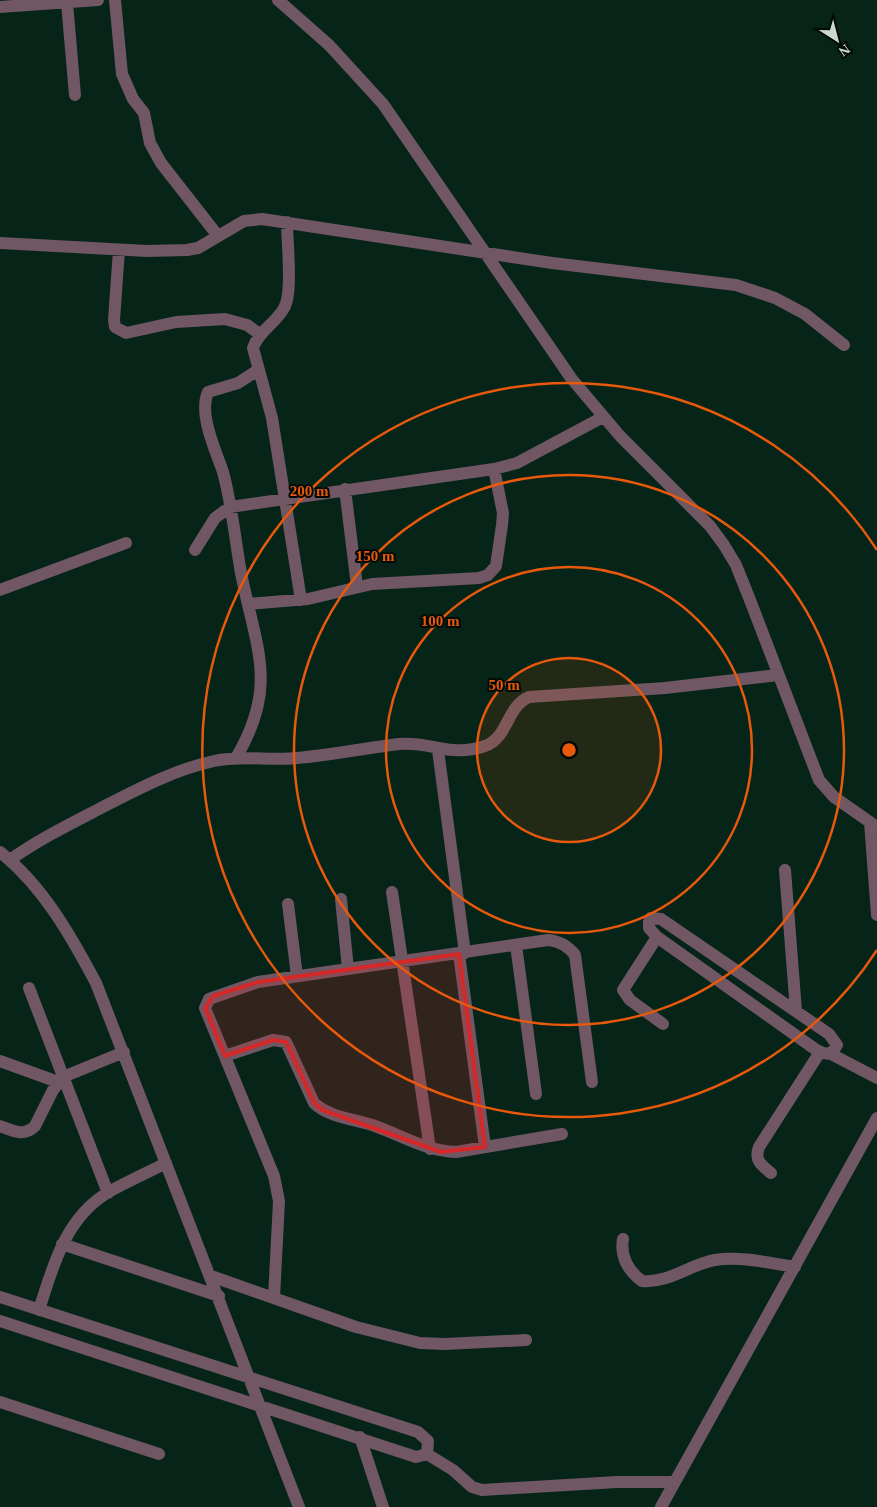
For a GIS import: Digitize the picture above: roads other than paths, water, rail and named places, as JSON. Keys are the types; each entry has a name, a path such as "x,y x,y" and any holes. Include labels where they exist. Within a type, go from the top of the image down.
{"street":[{"path":"0,7 98,0"},
{"path":"115,0 122,74 133,99 144,113 150,143 161,163 218,236"},
{"path":"278,0 329,45 383,104 571,378 603,417 710,526 724,545 736,565 819,780 834,797 874,824 877,915"},
{"path":"67,3 75,95"},
{"path":"0,243 119,250 187,250 198,248 244,221 262,219 287,222 485,252 736,285 775,298 805,314 844,345"},
{"path":"287,222 288,298 279,317 261,335 253,348 272,418 301,600"},
{"path":"119,250 114,320 115,327 121,332 133,333 176,322 225,319 247,325 261,335"},
{"path":"236,758 255,723 262,686 261,660 248,604 223,472 210,435 206,396 212,389 238,383 258,370"},
{"path":"194,550 215,518 230,507 494,469 524,459 603,417"},
{"path":"248,604 301,600 358,586 479,578 493,571 503,513 494,469"},
{"path":"346,489 358,586"},
{"path":"0,590 126,543"},
{"path":"298,1506 219,1296 96,983 74,942 54,911 5,856 142,786 213,761 236,758 298,758 410,744 438,750 469,750 487,745 496,740 503,732 514,709 529,697 665,688 778,675"},
{"path":"438,750 485,1147"},
{"path":"785,870 796,1012"},
{"path":"392,892 404,961 430,1149"},
{"path":"341,899 348,969"},
{"path":"288,904 297,976"},
{"path":"771,1173 758,1160 756,1154 758,1147 825,1053 837,1045 834,1039 661,919 656,917 649,922 650,928 657,936 825,1053 877,1078"},
{"path":"657,936 626,981 623,990 630,1000 662,1024"},
{"path":"274,1298 279,1201 274,1176 205,1008 209,999 258,982 548,940 558,941 569,948 575,955 592,1082"},
{"path":"516,945 536,1094"},
{"path":"29,988 61,1079 108,1193"},
{"path":"225,1056 273,1040 286,1042 314,1103 322,1110 376,1127 430,1149 456,1152 562,1134"},
{"path":"0,1126 21,1133 31,1130 61,1079 124,1052"},
{"path":"0,1061 61,1079"},
{"path":"661,1507 796,1267 877,1118"},
{"path":"40,1310 54,1263 62,1244 81,1216 108,1193 166,1163"},
{"path":"622,1239 623,1256 629,1267 642,1281 657,1281 714,1260 746,1260 796,1267"},
{"path":"62,1244 219,1296"},
{"path":"211,1276 356,1327 420,1343 445,1344 526,1340"},
{"path":"0,1297 418,1432 428,1441 427,1454"},
{"path":"0,1321 360,1437 416,1457 427,1454 453,1470 472,1487 482,1490 617,1482 675,1482"},
{"path":"0,1402 159,1454"},
{"path":"360,1437 383,1507"}]}
